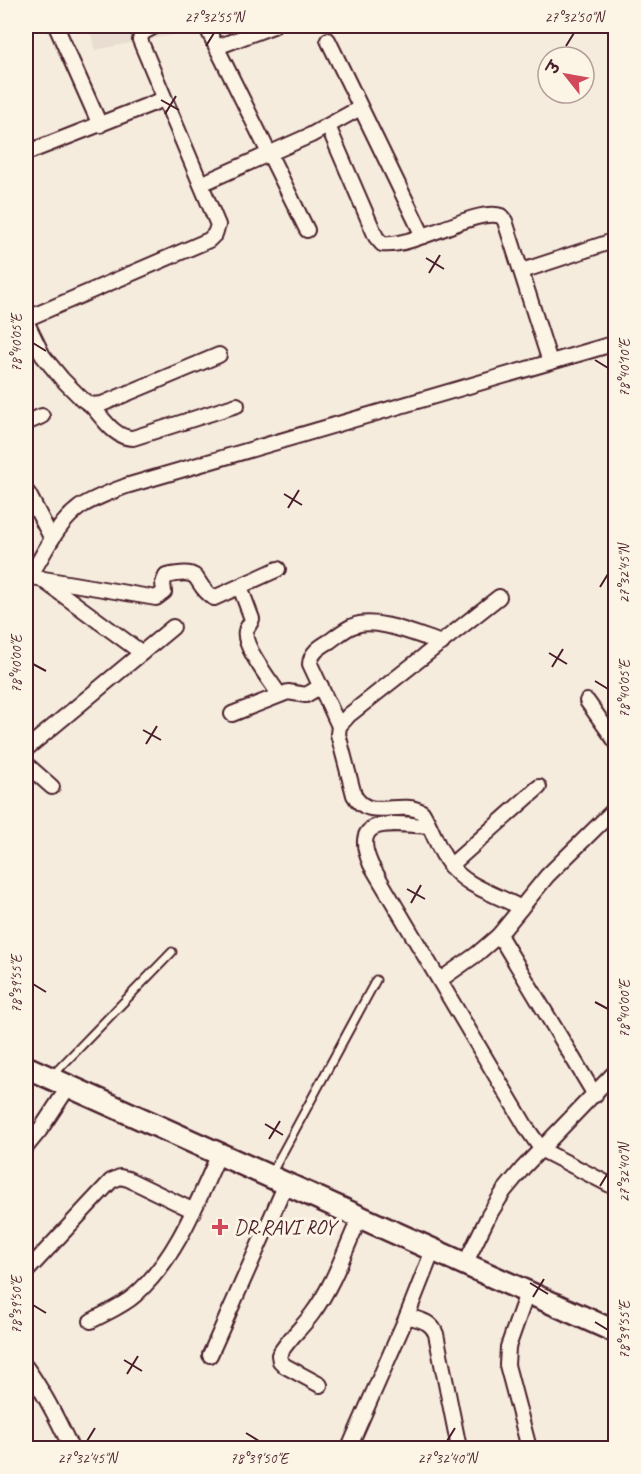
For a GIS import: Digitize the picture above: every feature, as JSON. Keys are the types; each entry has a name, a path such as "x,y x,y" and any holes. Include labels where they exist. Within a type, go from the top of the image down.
{"main road":[{"path":"26,1067 615,1332"}],"street":[{"path":"56,26 100,125"},
{"path":"155,26 141,33 140,40 218,225 215,234 209,240 26,320 43,356 76,393 92,405 116,433 124,438 133,438 237,405"},
{"path":"206,26 307,230"},
{"path":"217,47 273,26"},
{"path":"328,40 423,236"},
{"path":"26,153 164,99"},
{"path":"201,184 328,126 360,108"},
{"path":"328,126 376,237 382,244 389,245 423,236 488,214 501,216 505,220 550,362"},
{"path":"522,271 615,240"},
{"path":"31,579 52,539 64,522 80,508 102,495 126,486 615,343"},
{"path":"92,405 102,404 219,355"},
{"path":"26,423 42,416"},
{"path":"26,491 52,539"},
{"path":"31,579 156,598 164,592 162,583 166,576 184,572 192,574 199,580 208,594 214,598 278,569"},
{"path":"31,579 142,653"},
{"path":"240,587 252,618 245,633 246,638 279,694"},
{"path":"339,726 349,715 500,597"},
{"path":"442,643 382,624 365,622 352,626 315,651 310,657 310,664 339,726 338,734 357,802 363,807 370,808 417,808 422,812 450,866 462,878 479,889 521,908"},
{"path":"26,749 173,627"},
{"path":"232,714 279,694 288,692 306,695 321,686"},
{"path":"587,701 615,742"},
{"path":"26,764 52,787"},
{"path":"450,866 539,787"},
{"path":"440,980 499,935 548,876 615,808"},
{"path":"429,826 381,824 370,829 364,839 364,849 371,865 542,1150 615,1188"},
{"path":"499,935 595,1095"},
{"path":"465,1264 489,1215 504,1191 615,1071"},
{"path":"26,1147 40,1130 60,1082"},
{"path":"91,1321 133,1297 154,1276 172,1249 219,1154"},
{"path":"26,1272 111,1181 120,1177 192,1210"},
{"path":"210,1355 278,1180"},
{"path":"321,1385 285,1366 280,1361 279,1355 327,1291 360,1217"},
{"path":"349,1449 433,1250"},
{"path":"527,1293 508,1347 507,1365 529,1449"},
{"path":"407,1316 433,1326 459,1449"},
{"path":"26,1367 49,1404 70,1449"}],"lane":[{"path":"60,1082 172,952"},
{"path":"278,1180 376,980"}],"shaded area":[{"path":"89,26 218,26 95,50"}],"place":[{"name":"DR.RAVI ROY","path":"220,1227"}]}
